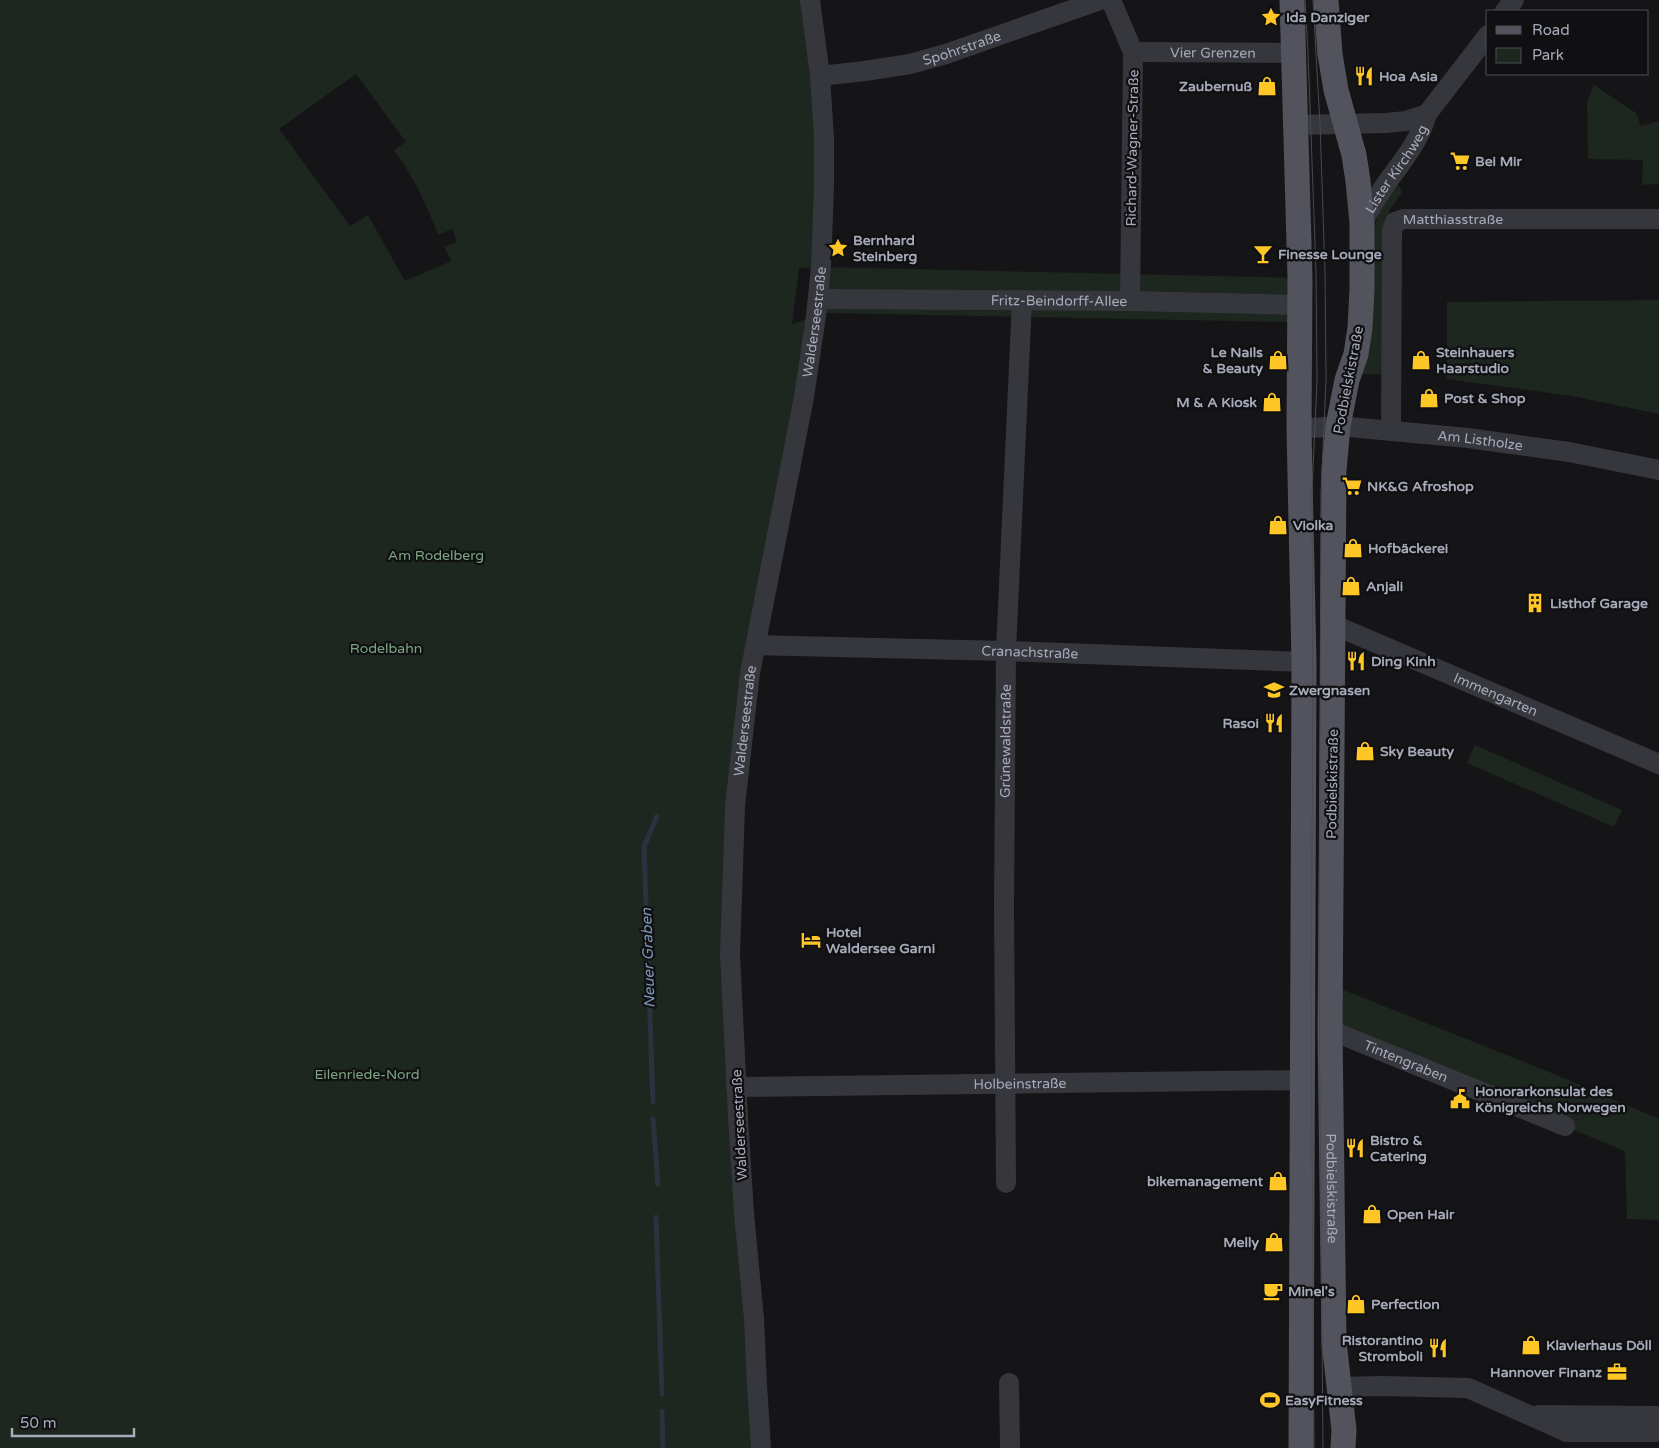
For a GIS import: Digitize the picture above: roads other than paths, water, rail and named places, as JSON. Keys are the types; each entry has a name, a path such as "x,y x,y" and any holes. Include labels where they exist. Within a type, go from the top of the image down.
{"main road":[{"name":"Podbielskistraße","path":"1292,0 1292,53 1301,305 1299,429 1304,662 1301,1448"},
{"name":"Podbielskistraße","path":"1326,0 1330,54 1336,90 1357,172 1362,223 1360,328 1356,354 1347,380 1338,426 1334,470 1330,1030 1334,1342 1344,1430 1343,1448"},
{"path":"1302,1386 1339,1387"}],"street":[{"name":"Walderseestraße","path":"761,1448 754,1320 744,1213 736,1086 730,954 735,806 750,673 804,397 818,299 822,241 824,138 820,76 810,0"},
{"name":"Spohrstraße","path":"820,76 910,64 946,54 1100,0"},
{"name":"Richard-Wagner-Straße","path":"1111,0 1133,52 1130,301"},
{"path":"1506,10 1514,0"},
{"name":"Lister Kirchweg","path":"1362,223 1415,144 1424,127 1427,114 1486,38"},
{"name":"Vier Grenzen","path":"1133,52 1292,53"},
{"name":"Lister Kirchweg","path":"1345,123 1406,121 1427,114"},
{"path":"1295,125 1345,123"},
{"name":"Matthiasstraße","path":"1391,430 1392,231 1395,222 1404,219 1659,219"},
{"name":"Fritz-Beindorff-Allee","path":"818,299 1130,301 1301,305"},
{"name":"Grünewaldstraße","path":"1006,1183 1006,651 1022,300"},
{"name":"Am Listholze","path":"1299,429 1338,426 1468,438 1569,452 1659,470"},
{"name":"Immengarten","path":"1334,625 1658,761"},
{"name":"Cranachstraße","path":"756,645 1006,651 1304,662"},
{"name":"Tintengraben","path":"1330,1030 1565,1126"},
{"name":"Holbeinstraße","path":"736,1086 1302,1080"},
{"path":"1009,1383 1010,1448"},
{"path":"1339,1387 1468,1388 1530,1416 1566,1440 1659,1432"},
{"path":"1530,1416 1553,1414 1578,1416 1659,1416"}],"waterway":[{"name":"Neuer Graben","path":"653,1102 644,847 657,816"},
{"name":"Neuer Graben","path":"653,1119 658,1184"},
{"name":"Neuer Graben","path":"656,1217 662,1394"},
{"name":"Neuer Graben","path":"662,1411 663,1448"}],"tram line":[{"path":"1305,0 1316,271 1317,380 1312,491 1311,980 1314,1448"},
{"path":"1313,0 1320,124 1325,271 1326,380 1321,494 1319,979 1323,1448"}],"place":[{"name":"Ida Danziger","path":"1271,17"},
{"name":"Hoa Asia","path":"1364,76"},
{"name":"Zaubernuß","path":"1267,86"},
{"name":"Bei Mir","path":"1460,161"},
{"name":"Bernhard Steinberg","path":"838,248"},
{"name":"Finesse Lounge","path":"1263,254"},
{"name":"Le Nails & Beauty","path":"1278,360"},
{"name":"Steinhauers Haarstudio","path":"1421,360"},
{"name":"Post & Shop","path":"1429,398"},
{"name":"M & A Kiosk","path":"1272,402"},
{"name":"NK&G Afroshop","path":"1352,486"},
{"name":"Violka","path":"1278,525"},
{"name":"Hofbäckerei","path":"1353,548"},
{"name":"Anjali","path":"1351,586"},
{"name":"Listhof Garage","path":"1535,603"},
{"name":"Ding Kinh","path":"1356,661"},
{"name":"Zwergnasen","path":"1274,690"},
{"name":"Rasoi","path":"1274,723"},
{"name":"Sky Beauty","path":"1365,751"},
{"name":"Hotel Waldersee Garni","path":"811,940"},
{"name":"Honorarkonsulat des Königreichs Norwegen","path":"1460,1099"},
{"name":"Bistro & Catering","path":"1355,1148"},
{"name":"bikemanagement","path":"1278,1181"},
{"name":"Open Hair","path":"1372,1214"},
{"name":"Melly","path":"1274,1242"},
{"name":"Minel's","path":"1273,1291"},
{"name":"Perfection","path":"1356,1304"},
{"name":"Klavierhaus Döll","path":"1531,1345"},
{"name":"Ristorantino Stromboli","path":"1438,1348"},
{"name":"Hannover Finanz","path":"1617,1372"},
{"name":"EasyFitness","path":"1270,1400"}],"park label":[{"name":"Am Rodelberg","path":"436,555"},
{"name":"Rodelbahn","path":"386,648"},
{"name":"Eilenriede-Nord","path":"367,1074"}]}
